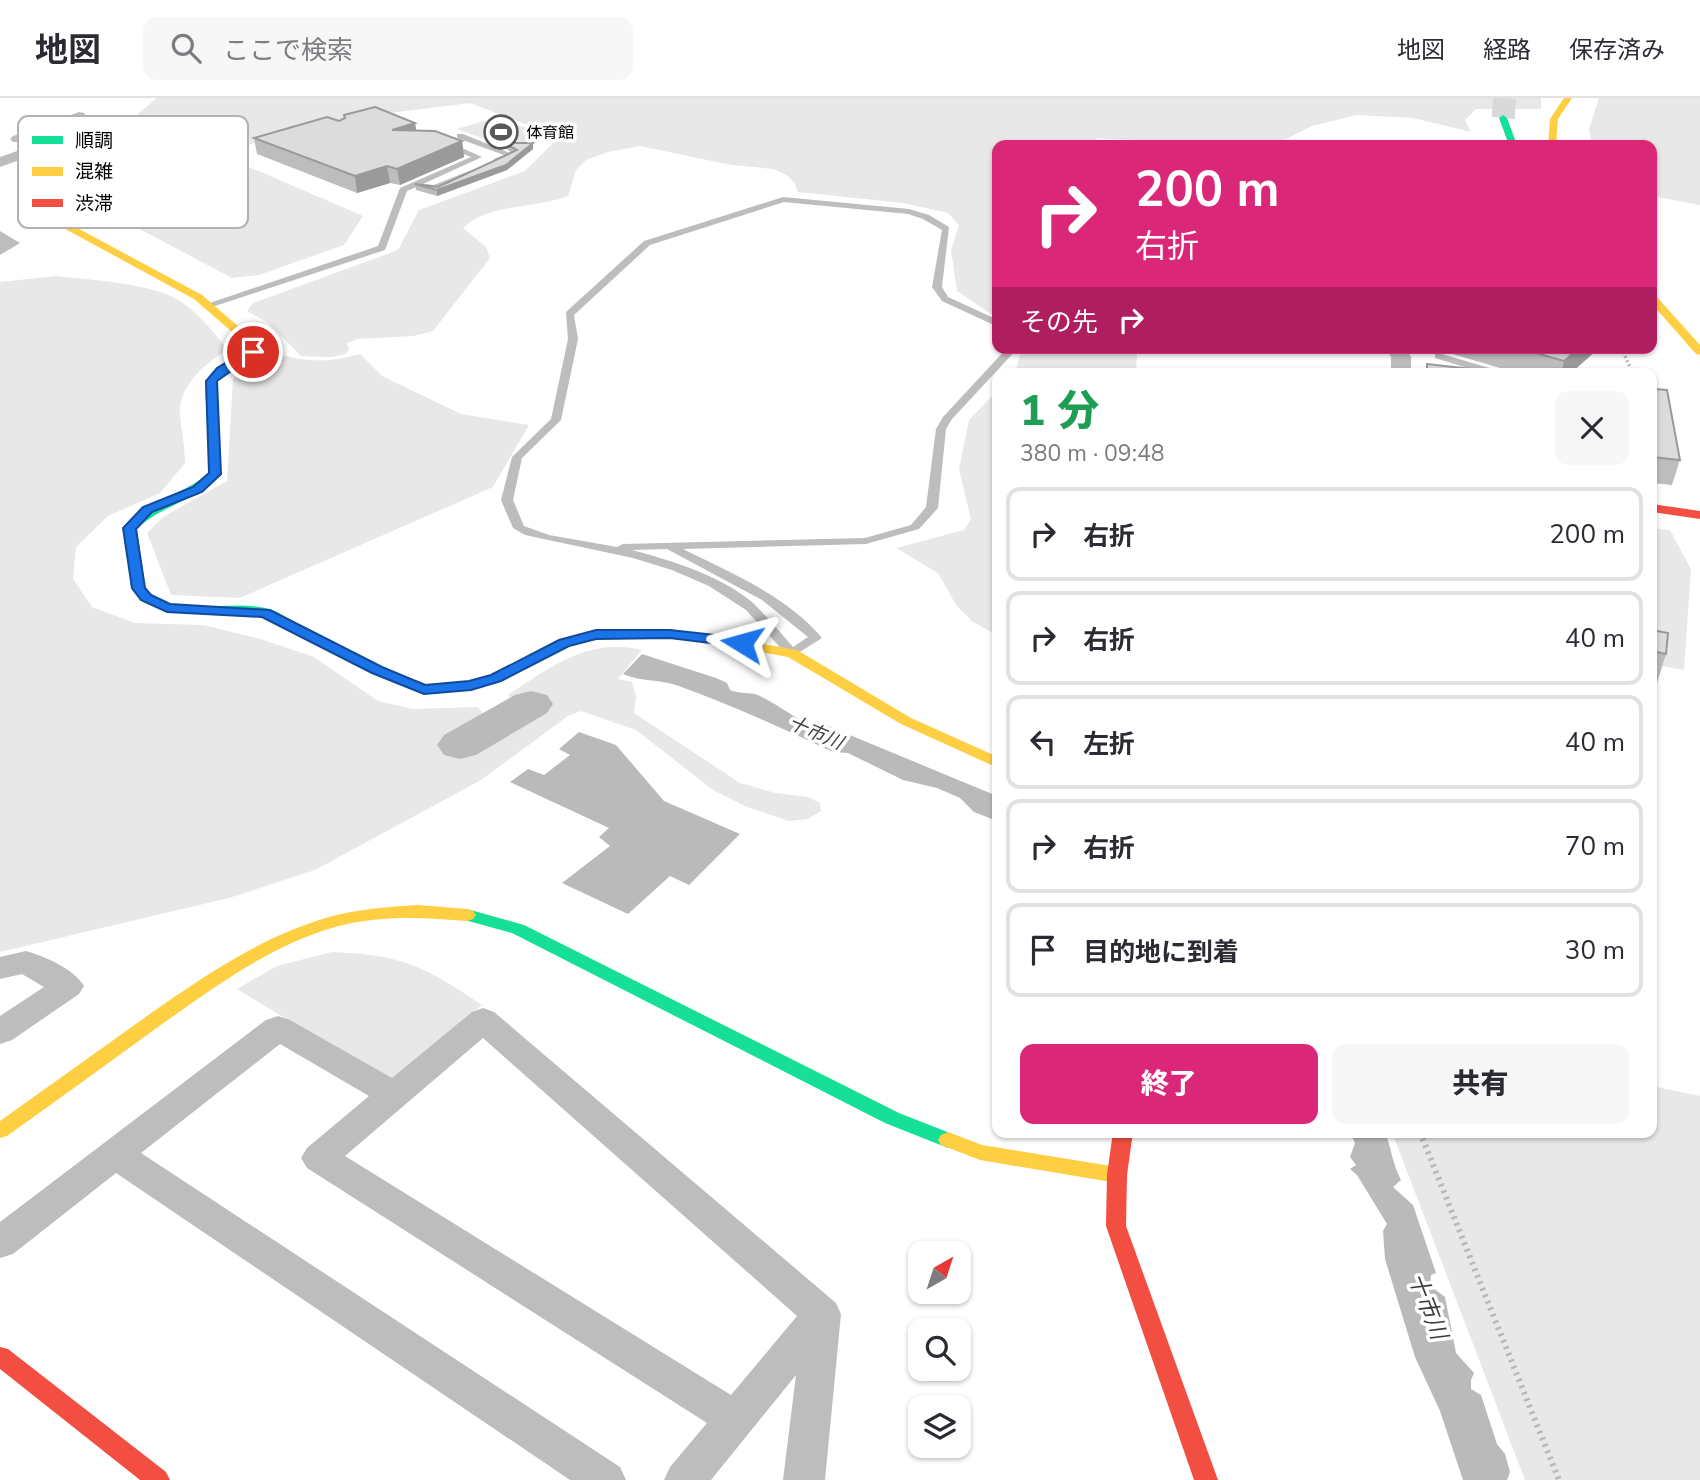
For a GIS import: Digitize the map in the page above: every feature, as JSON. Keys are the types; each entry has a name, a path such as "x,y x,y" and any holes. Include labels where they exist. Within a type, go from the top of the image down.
{"street":[{"path":"1552,140 1554,120 1568,98"},
{"path":"1503,118 1511,140"},
{"path":"0,133 18,139"},
{"path":"1,160 18,155"},
{"path":"70,228 209,305 251,343 253,352 221,371 211,381 215,474 198,489 148,510 130,528 138,588 146,597 167,608 265,612 377,670 424,689 447,689 483,682 564,643 596,635 670,634 742,643 792,653 906,721 992,760"},
{"path":"0,236 11,243 0,250"},
{"path":"1657,303 1700,352"},
{"path":"1657,509 1700,514"},
{"path":"0,1131 219,974 260,950 301,931 342,919 386,912 428,911 471,915 518,929 892,1118 934,1136 979,1152 1117,1175"},
{"path":"0,968 26,962 68,986 0,1032"},
{"path":"735,1419 319,1158 483,1020 822,1314"},
{"path":"0,1243 278,1028 394,1095"},
{"path":"1122,1138 1117,1175 1116,1226 1206,1480"},
{"path":"115,1154 605,1480"},
{"path":"685,1480 822,1314"},
{"path":"804,1480 822,1314"},
{"path":"0,1356 158,1480"}],"lane":[{"path":"460,136 511,155 485,166"},
{"path":"209,305 382,248 403,190 478,157 433,140"},
{"path":"414,185 435,188 473,171"},
{"path":"672,548 770,598 816,638 792,653 744,601 671,566 604,547 535,536 519,528 507,500 517,457 556,420 573,340 569,314 647,243 783,199 909,212 926,217 946,229 937,287 945,299 992,321"},
{"path":"994,368 1007,354"},
{"path":"1438,356 1479,368"},
{"path":"604,547 672,548 866,541 915,527 932,508 941,429 948,417 992,370"}],"path":[{"path":"1422,1138 1559,1480"}],"shaded area":[{"path":"157,98 1541,98 1541,109 1476,109 1465,120 1471,132 1413,118 1357,115 1312,126 1280,140 992,140 992,315 957,291 951,250 959,225 948,213 903,203 798,192 788,176 774,169 731,165 640,146 608,152 586,160 576,170 568,196 485,214 463,228 486,247 490,258 433,331 414,336 357,339 347,343 349,350 345,354 332,357 301,356 267,322 247,311 253,303 398,250 419,210 525,171 559,137 470,103 335,120 248,145 248,116 137,115"},
{"path":"1599,98 1700,98 1700,205 1657,197 1657,140 1591,140 1589,129"},
{"name":"体育館","path":"494,118 543,133 541,135 544,136 509,148 457,129"},
{"path":"248,166 363,216 344,245 259,275 232,278 138,228 248,228"},
{"path":"56,276 140,287 171,296 201,319 227,350 195,376 184,394 180,414 185,463 160,493 108,516 76,547 73,579 92,607 135,623 203,625 260,639 314,657 378,701 413,709 478,707 490,723 464,738 465,746 533,708 512,701 508,695 555,665 588,651 605,648 642,650 618,679 632,682 636,697 634,713 740,783 775,793 808,797 820,803 821,811 808,819 789,821 747,807 713,790 636,730 581,711 568,716 481,780 315,870 229,898 0,952 0,282"},
{"path":"274,354 317,360 360,354 382,376 461,414 529,425 493,487 240,598 171,595 147,533 163,517 227,481 233,379"},
{"path":"1020,354 1137,354 1136,368 1016,368"},
{"path":"992,396 992,632 973,622 956,605 938,573 896,548 964,530 971,519 959,469 969,420"},
{"path":"1657,529 1670,530 1691,569 1684,670 1657,665"},
{"path":"332,952 377,956 412,965 482,1005 392,1083 237,989 277,966"},
{"path":"1657,1087 1700,1096 1700,1480 1525,1480 1394,1138 1657,1138"}],"water":[{"path":"642,654 716,678 727,683 730,690 758,695 806,723 812,725 816,721 992,794 992,819 974,812 960,798 937,788 903,780 848,753 833,752 716,700 676,685 623,674"},
{"path":"579,732 616,745 664,801 740,834 689,885 670,876 628,914 562,883 610,846 599,837 609,828 510,782 528,769 544,775 570,755 559,749"},
{"path":"1353,1138 1387,1138 1401,1180 1393,1187 1413,1205 1436,1273 1431,1275 1430,1286 1445,1297 1456,1353 1474,1373 1471,1389 1481,1395 1497,1444 1505,1454 1510,1472 1507,1480 1463,1480 1440,1411 1415,1357 1385,1259 1383,1231 1387,1224 1357,1175 1350,1169 1356,1165 1350,1157 1355,1143"}],"building":[{"path":"375,107 415,123 392,130 435,131 462,141 397,169 387,166 355,176 254,138 327,117 339,121 345,118 344,115"},
{"path":"504,143 533,143 506,165 437,190 415,184 438,187 517,150"},
{"path":"1539,354 1572,354 1564,361"},
{"path":"1427,364 1463,368 1427,368"},
{"path":"1657,389 1667,390 1680,460 1657,458"},
{"path":"1657,631 1668,633 1666,654 1657,652"}],"waterway":[{"name":"十市川","path":"460,745 531,704"}],"tunnel":[{"path":"1503,118 1505,98"}],"traffic: fast":[{"path":"1503,118 1511,140"},
{"path":"248,355 221,371 211,381 215,474 194,489 149,512 130,528 138,588 146,598 167,608 265,612 283,621"},
{"path":"467,915 518,929 892,1118 948,1140"}],"traffic: slow":[{"path":"1552,140 1554,119 1568,98"},
{"path":"70,228 198,297 251,343 253,352 248,355"},
{"path":"1657,304 1700,352"},
{"path":"654,634 708,638 792,653 906,721 992,760"},
{"path":"0,1131 180,1002 255,954 292,936 332,922 373,913 418,911 467,915"},
{"path":"948,1140 980,1152 1117,1175"}],"traffic: jam":[{"path":"1657,509 1700,515"},
{"path":"283,621 377,670 424,689 471,686 496,678 564,643 596,635 654,634"},
{"path":"1122,1138 1117,1175 1116,1226 1206,1480"},
{"path":"0,1356 158,1480"}],"place":[{"name":"体育館","path":"501,132"}],"route":[{"path":"253,352 221,371 211,381 215,474 198,489 148,510 136,519 130,528 138,588 146,597 167,608 265,612 377,670 424,689 471,686 496,678 564,643 596,635 670,634 742,643"}]}
